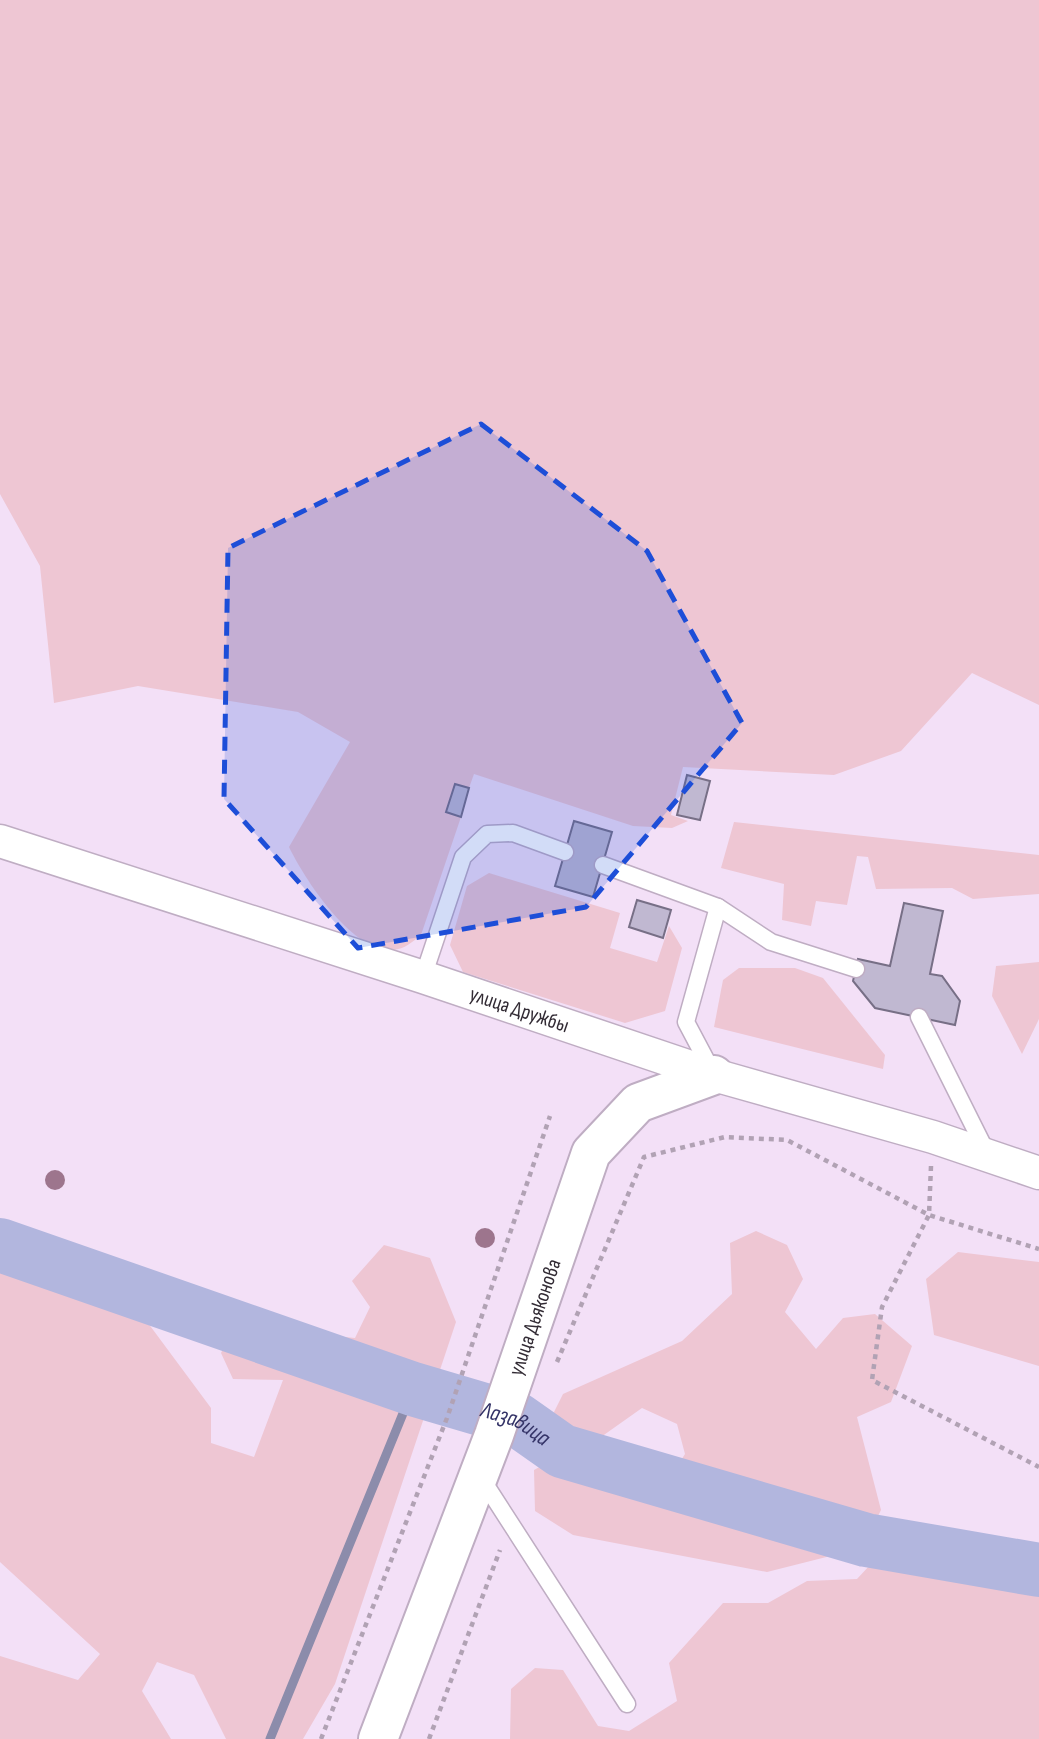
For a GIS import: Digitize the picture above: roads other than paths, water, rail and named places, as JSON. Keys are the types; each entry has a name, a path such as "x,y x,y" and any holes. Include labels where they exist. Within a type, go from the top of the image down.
{"street":[{"name":"улица Дружбы","path":"0,841 424,977 714,1075 933,1137 989,1157 1037,1168"},
{"name":"улица Дьяконова","path":"378,1739 480,1475 592,1153 638,1103 714,1075"}],"lane":[{"path":"424,977 463,857 487,834 513,833 565,852"},
{"path":"603,865 718,907 771,942 856,969"},
{"path":"714,1075 686,1022 718,907"},
{"path":"919,1017 989,1157"},
{"path":"480,1475 627,1704"}],"waterway":[{"name":"Лазавица","path":"0,1245 413,1389 518,1420 562,1451 866,1540 1039,1570"},
{"path":"270,1739 413,1389"}]}
